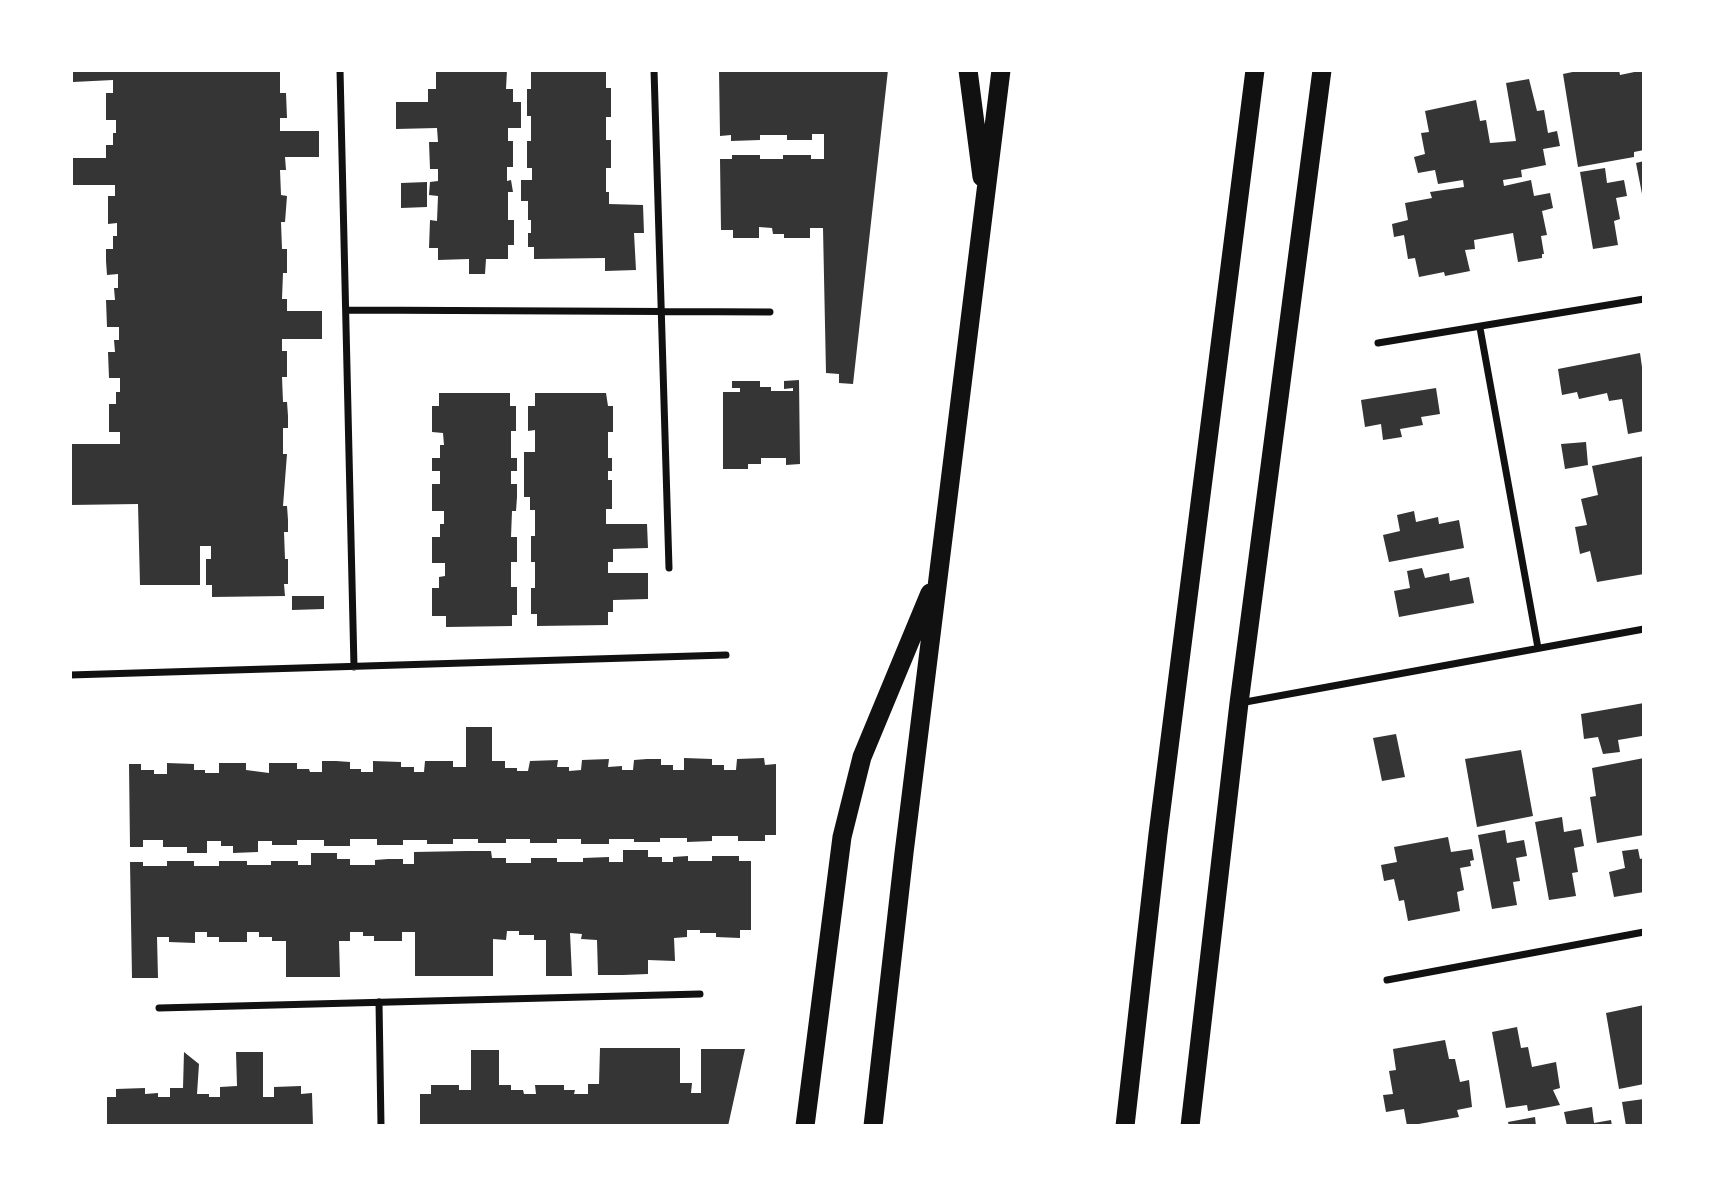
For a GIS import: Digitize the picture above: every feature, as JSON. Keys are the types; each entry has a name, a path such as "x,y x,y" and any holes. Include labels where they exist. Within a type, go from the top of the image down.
{"highway":[{"path":"968,70 985,207"},
{"path":"873,1126 1001,70"},
{"path":"1125,1126 1158,834 1255,70"},
{"path":"1190,1126 1239,703 1322,70"},
{"path":"805,1126 842,837 862,757 939,570"}],"street":[{"path":"340,70 354,667"},
{"path":"654,70 669,568"},
{"path":"1378,343 1644,299"},
{"path":"346,310 770,312"},
{"path":"1480,328 1538,648"},
{"path":"1239,703 1644,629"},
{"path":"70,675 726,655"},
{"path":"1387,980 1644,932"},
{"path":"159,1008 700,994"},
{"path":"379,1002 381,1126"}],"building":[{"path":"73,70 280,70 280,93 286,93 287,118 280,118 280,131 319,131 319,157 285,157 286,170 280,170 281,195 287,196 285,222 281,222 282,249 287,249 287,273 283,273 282,299 287,299 287,311 322,311 322,339 282,339 282,351 287,351 287,377 282,377 283,402 287,402 288,416 288,428 283,428 283,454 287,454 283,506 287,506 288,520 288,532 284,532 285,559 288,559 285,596 212,597 212,585 206,585 206,559 211,559 211,546 200,546 200,585 140,585 138,504 70,505 70,444 120,444 120,432 109,432 109,404 116,404 116,392 120,392 120,378 109,378 108,352 115,352 114,340 119,340 119,327 107,327 106,300 115,300 114,288 118,288 118,274 107,275 106,261 106,249 113,249 113,236 117,236 117,223 108,224 108,196 115,196 115,185 73,185 73,158 106,158 106,145 113,145 116,120 106,120 106,93 113,93 113,80 73,82"},
{"path":"436,70 507,70 506,89 513,89 513,102 521,102 521,128 508,128 508,141 513,141 513,167 507,167 507,181 511,180 513,192 508,192 508,220 514,220 514,245 508,245 508,259 486,259 485,274 469,274 469,259 438,260 438,248 429,248 430,220 437,221 438,196 429,195 430,182 438,181 438,169 430,169 429,142 438,142 437,128 396,129 396,102 428,102 428,89 436,89"},
{"path":"531,70 606,70 606,88 611,88 611,117 606,117 606,140 611,140 611,168 606,168 606,192 609,192 609,204 643,205 644,233 634,233 636,270 605,271 605,258 534,259 534,247 528,247 531,220 528,220 528,201 521,201 521,180 532,180 532,168 527,168 531,116 527,116 527,89 531,89"},
{"path":"719,70 888,70 853,384 839,383 839,374 826,373 823,228 810,228 810,238 784,238 784,234 773,234 772,228 759,227 759,238 733,238 733,230 721,230 720,159 732,159 732,155 760,155 760,159 783,159 783,155 811,155 811,159 824,159 824,134 812,134 812,140 787,140 787,135 760,135 760,140 731,141 731,135 720,136"},
{"path":"1582,70 1619,70 1620,75 1644,70 1644,150 1634,152 1634,157 1578,167 1563,74"},
{"path":"1529,79 1537,111 1544,110 1548,133 1557,131 1560,146 1543,149 1546,165 1521,170 1522,177 1503,180 1504,186 1531,180 1534,196 1550,193 1553,208 1542,211 1547,235 1541,236 1544,254 1542,258 1518,262 1513,233 1474,240 1475,249 1465,250 1470,271 1419,277 1415,258 1408,259 1404,235 1394,237 1392,224 1408,220 1405,203 1432,198 1430,192 1464,187 1463,180 1438,184 1435,170 1418,173 1414,157 1425,154 1421,133 1429,132 1425,111 1476,100 1480,121 1486,120 1490,143 1516,141 1506,83"},
{"path":"1644,161 1644,199 1643,199 1636,163"},
{"path":"1605,168 1607,183 1624,180 1627,196 1616,198 1620,219 1614,221 1618,245 1593,249 1580,172"},
{"path":"427,182 427,207 401,208 401,183"},
{"path":"1640,353 1644,381 1644,431 1628,434 1622,399 1609,401 1607,393 1579,399 1577,392 1562,395 1558,369"},
{"path":"799,380 800,464 786,465 786,458 761,458 761,464 748,464 748,469 723,469 723,392 740,392 740,388 732,388 732,381 760,381 760,387 771,387 771,391 793,391 793,388 784,389 784,381"},
{"path":"1436,388 1440,414 1421,417 1423,425 1400,429 1402,437 1383,440 1381,424 1365,427 1361,400"},
{"path":"439,393 510,393 510,406 516,406 516,431 511,431 511,458 517,458 517,471 511,471 511,484 517,484 517,497 516,511 512,511 511,537 517,537 517,562 511,562 511,587 517,587 517,615 512,615 512,626 446,627 446,616 432,616 432,588 439,588 439,577 445,576 445,563 432,563 432,537 440,537 440,524 444,524 444,511 432,511 432,484 440,484 440,471 432,471 432,458 440,458 440,445 444,445 443,433 432,432 432,406 439,406"},
{"path":"535,393 606,393 608,406 613,406 613,432 608,432 608,458 612,458 612,471 608,471 608,480 612,480 612,509 606,509 606,524 647,524 648,548 613,549 613,562 608,562 608,573 648,573 648,599 613,600 613,612 608,612 608,625 537,626 537,614 531,614 535,562 531,562 531,536 535,536 535,510 530,510 530,497 524,497 524,452 535,452 535,430 528,431 528,406 535,406"},
{"path":"1586,442 1588,465 1565,469 1561,444"},
{"path":"1644,456 1644,574 1597,582 1590,551 1580,554 1575,527 1587,525 1581,499 1598,495 1592,466"},
{"path":"1414,511 1416,522 1438,517 1439,524 1459,520 1464,548 1389,562 1383,535 1400,531 1397,515"},
{"path":"1422,568 1425,578 1449,573 1450,581 1469,577 1474,603 1399,617 1394,591 1410,588 1407,571"},
{"path":"292,596 324,596 324,609 292,610"},
{"path":"1644,703 1642,736 1618,740 1620,752 1603,754 1598,737 1584,739 1581,714"},
{"path":"466,727 492,727 492,761 505,761 505,768 517,768 517,771 528,771 530,761 558,760 557,767 569,767 569,771 581,770 582,760 609,759 608,767 622,766 622,770 633,770 634,760 661,759 661,765 673,765 673,770 684,770 684,758 712,759 712,765 724,765 724,770 736,770 737,759 764,758 765,765 776,764 776,835 765,835 765,841 738,841 738,836 712,836 712,841 687,842 687,838 660,838 660,842 609,839 609,844 581,844 581,839 557,839 557,843 530,843 530,839 506,839 506,843 478,843 478,839 453,839 453,844 403,840 403,845 377,845 377,839 350,839 350,846 324,846 324,840 297,840 297,845 272,845 272,841 258,841 258,852 233,853 233,846 221,846 221,841 207,841 207,853 187,853 187,847 163,847 163,840 143,840 143,847 130,847 129,764 141,764 141,770 154,770 154,774 167,774 167,763 194,764 194,770 219,773 219,763 246,763 246,770 269,773 269,763 297,763 297,769 322,772 322,761 336,761 350,762 350,769 373,772 373,761 401,762 401,767 414,767 414,772 424,772 425,761 453,761 453,767 466,767"},
{"path":"1396,734 1405,777 1382,781 1373,738"},
{"path":"1521,750 1533,816 1477,827 1465,759"},
{"path":"1644,758 1644,835 1597,843 1590,797 1596,796 1592,768"},
{"path":"1562,817 1564,832 1581,829 1584,846 1574,848 1578,872 1572,873 1576,896 1549,900 1535,822"},
{"path":"1505,830 1507,843 1524,840 1527,856 1516,858 1520,881 1513,882 1517,905 1492,909 1478,835"},
{"path":"1448,837 1451,852 1472,849 1474,860 1470,861 1471,866 1460,868 1464,890 1457,892 1460,911 1408,921 1404,900 1399,901 1394,879 1384,881 1381,865 1397,862 1394,847"},
{"path":"1638,849 1640,859 1644,858 1644,892 1614,897 1609,872 1625,868 1622,851"},
{"path":"623,850 648,850 648,857 662,857 662,862 673,862 673,857 688,856 688,861 712,861 712,856 739,856 739,861 751,861 751,930 740,930 740,938 716,937 716,933 687,930 687,937 674,938 675,961 648,960 648,974 623,975 598,975 597,940 581,939 582,934 570,933 572,976 546,976 546,940 534,940 534,935 519,935 519,931 507,931 506,940 493,939 493,976 415,976 415,932 402,932 402,941 374,941 374,936 363,936 363,932 350,932 350,941 339,941 340,977 286,977 286,941 259,937 259,932 247,932 247,942 219,942 219,937 207,937 207,932 195,932 195,943 169,942 169,937 157,937 158,978 132,978 130,862 143,862 143,866 167,866 167,861 194,861 194,866 219,866 219,861 247,861 247,865 271,865 271,861 298,861 298,865 311,865 311,853 337,853 337,859 350,859 350,865 375,865 375,860 388,859 403,859 403,864 414,864 414,852 491,851 492,858 506,858 506,863 531,863 531,858 583,862 583,858 609,857 609,862 623,862"},
{"path":"1644,1005 1644,1084 1619,1089 1606,1013"},
{"path":"1517,1027 1521,1048 1528,1047 1532,1067 1556,1062 1560,1088 1553,1090 1560,1105 1528,1111 1527,1105 1506,1108 1492,1032"},
{"path":"1445,1040 1449,1059 1455,1059 1460,1082 1469,1080 1472,1107 1457,1110 1459,1117 1407,1126 1404,1109 1386,1112 1383,1095 1393,1094 1389,1071 1396,1070 1393,1049"},
{"path":"600,1048 680,1048 680,1083 692,1083 691,1093 701,1093 701,1049 745,1049 728,1126 420,1126 420,1094 431,1094 431,1085 459,1085 459,1090 471,1090 471,1050 499,1050 499,1085 511,1085 511,1090 536,1094 535,1085 564,1085 564,1090 575,1090 574,1094 588,1094 588,1084 599,1084"},
{"path":"184,1052 199,1064 197,1094 220,1097 220,1087 237,1086 236,1052 263,1052 263,1097 274,1097 274,1087 301,1086 301,1094 312,1093 313,1126 107,1126 107,1097 116,1097 116,1089 145,1088 145,1094 158,1093 158,1097 170,1097 170,1088 183,1088"},
{"path":"1644,1099 1644,1126 1626,1126 1622,1102"},
{"path":"1592,1107 1594,1123 1611,1120 1612,1126 1567,1126 1564,1112"},
{"path":"1535,1117 1536,1126 1509,1126 1508,1122"}]}
